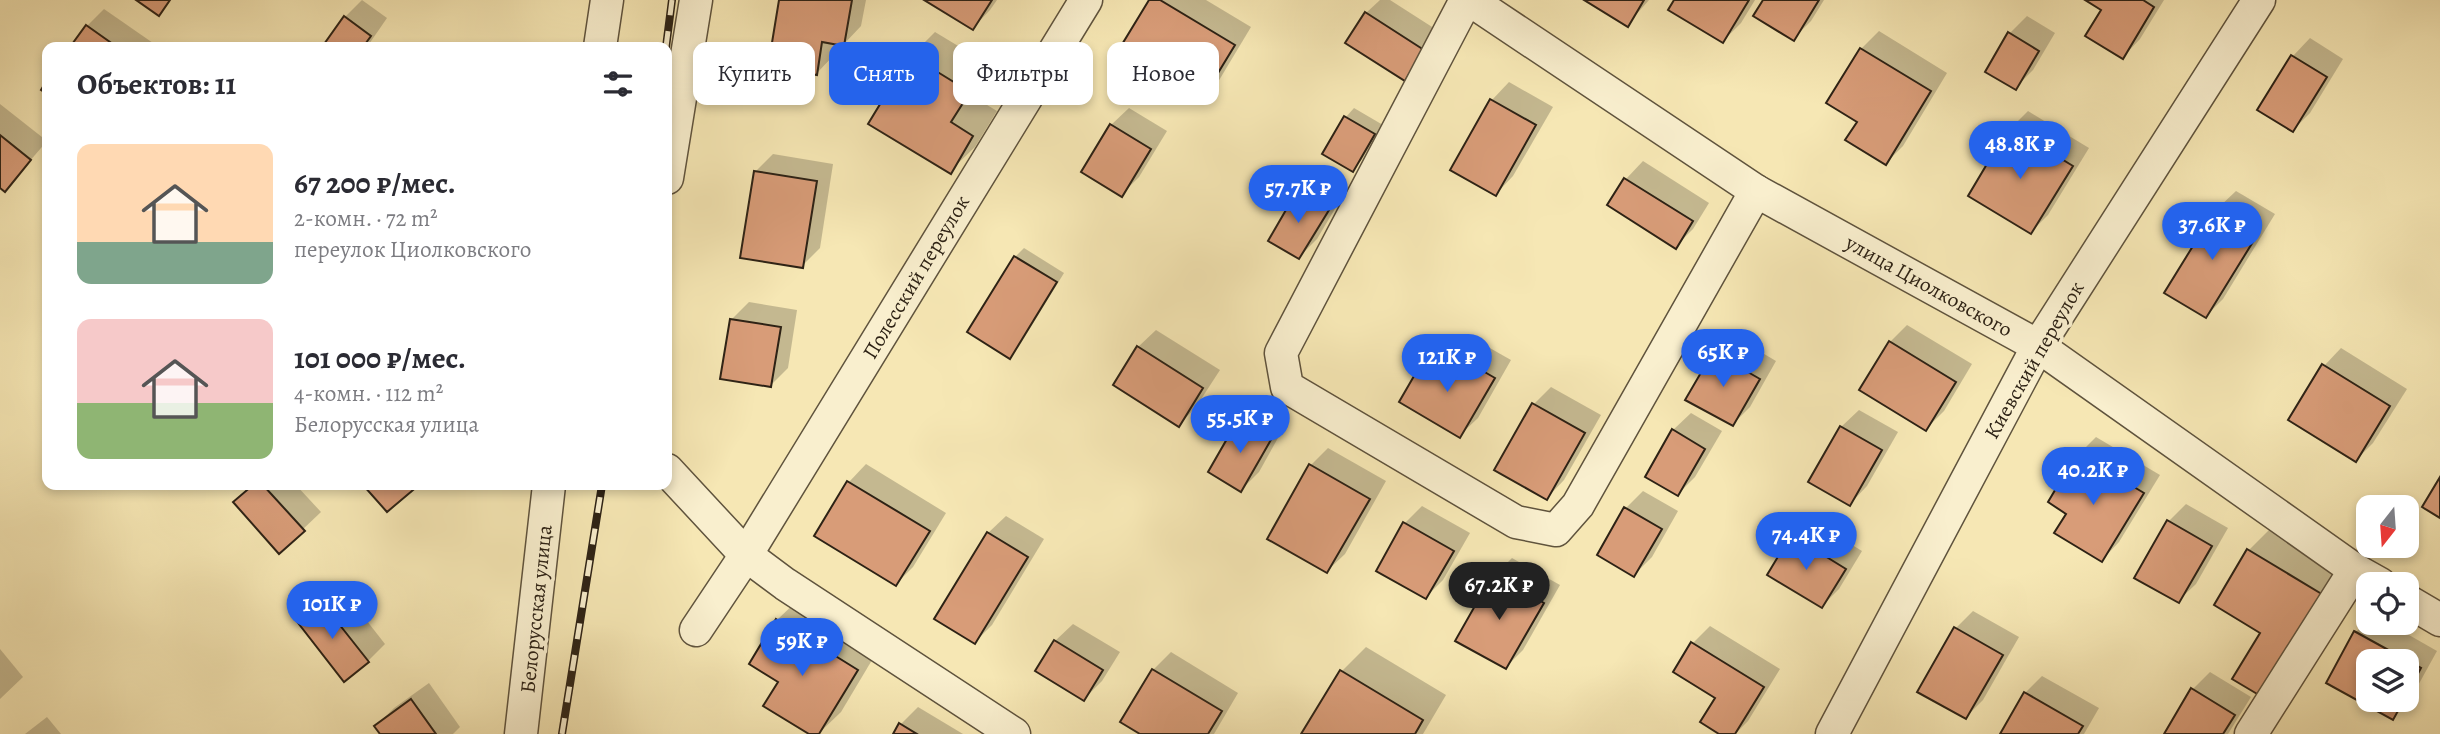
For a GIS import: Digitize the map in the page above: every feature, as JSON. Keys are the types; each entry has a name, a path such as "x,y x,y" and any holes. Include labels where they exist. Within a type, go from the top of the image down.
{"street":[{"path":"601,42 607,0"},
{"path":"672,147 696,0"},
{"name":"Полесский переулок","path":"746,555 1086,0"},
{"path":"1468,0 1281,353 1287,387 1516,522 1556,530 1578,505 1756,191"},
{"name":"улица Циолковского","path":"1468,0 1756,191 2038,346 2360,572"},
{"name":"Киевский переулок","path":"1832,734 2038,346 2259,0"},
{"path":"672,475 746,555 785,584 1014,734"},
{"name":"Белорусская улица","path":"521,734 548,490"},
{"path":"696,630 746,555"},
{"path":"2251,734 2356,592"},
{"path":"2419,608 2440,620"}],"building":[{"path":"136,0 170,0 159,16"},
{"path":"779,0 852,0 845,42 822,42 817,75 815,42 772,42"},
{"path":"924,0 992,0 973,30"},
{"path":"1149,0 1160,0 1235,45 1219,71 1219,42 1123,42"},
{"path":"1584,0 1644,0 1628,27"},
{"path":"1674,0 1749,0 1723,43 1668,10"},
{"path":"1763,0 1819,0 1794,41 1753,16"},
{"path":"2085,0 2143,0 2154,7 2123,59 2085,36 2101,10"},
{"path":"1365,12 1424,50 1405,81 1345,43"},
{"path":"344,16 371,36 367,42 326,42"},
{"path":"86,25 110,42 74,42"},
{"path":"2008,32 2039,51 2016,90 1985,72"},
{"path":"1860,48 1931,91 1886,165 1845,140 1857,122 1826,103"},
{"path":"2291,55 2327,77 2293,132 2257,110"},
{"path":"939,73 953,82 953,105 962,105 951,122 973,136 951,174 868,124 880,105 939,105"},
{"path":"1490,99 1536,125 1496,196 1450,170"},
{"path":"1344,116 1375,134 1353,172 1322,154"},
{"path":"1110,124 1151,149 1122,197 1081,172"},
{"path":"2009,127 2073,166 2031,234 1968,196"},
{"path":"0,135 31,160 5,192 0,188"},
{"path":"754,171 817,181 803,268 740,258"},
{"path":"1624,178 1693,221 1676,249 1607,205"},
{"path":"1297,191 1329,210 1299,259 1268,241"},
{"path":"2217,207 2259,232 2206,318 2164,293"},
{"path":"1014,256 1057,282 1010,359 967,332"},
{"path":"730,319 781,327 771,387 720,379"},
{"path":"1889,341 1956,382 1926,431 1859,390"},
{"path":"1137,346 1203,388 1179,427 1113,385"},
{"path":"1713,352 1760,379 1733,426 1685,400"},
{"path":"1425,357 1454,373 1462,359 1495,378 1460,438 1399,402"},
{"path":"2322,364 2390,406 2356,462 2288,420"},
{"path":"1532,403 1585,433 1547,500 1494,470"},
{"path":"1239,418 1272,438 1241,492 1208,472"},
{"path":"1840,426 1882,450 1850,506 1808,482"},
{"path":"1672,429 1705,449 1678,496 1645,477"},
{"path":"2077,453 2144,493 2102,562 2054,533 2066,514 2048,502"},
{"path":"1309,464 1370,499 1327,573 1267,539"},
{"path":"2440,477 2440,518 2422,507"},
{"path":"847,481 930,531 896,586 814,536"},
{"path":"247,490 268,490 305,531 279,554 233,502"},
{"path":"367,490 413,490 387,512"},
{"path":"1624,507 1662,529 1634,577 1597,555"},
{"path":"2167,520 2212,546 2179,603 2134,578"},
{"path":"1403,522 1454,551 1426,599 1376,571"},
{"path":"987,532 1028,557 975,644 934,619"},
{"path":"1791,535 1846,569 1822,608 1767,575"},
{"path":"2247,549 2330,599 2269,701 2232,679 2260,633 2214,605"},
{"path":"1493,574 1544,603 1506,669 1455,641"},
{"path":"320,600 369,662 344,682 295,619"},
{"path":"776,619 858,670 819,734 809,734 763,706 778,682 749,664"},
{"path":"1954,627 2003,655 1966,719 1917,692"},
{"path":"2354,631 2356,635 2361,635 2387,649 2356,649 2356,700 2326,683"},
{"path":"1054,640 1103,670 1084,701 1035,671"},
{"path":"1691,642 1764,687 1735,734 1719,734 1700,722 1715,698 1673,672"},
{"path":"1152,669 1222,711 1208,734 1140,734 1120,722"},
{"path":"1340,670 1423,720 1415,734 1301,734"},
{"path":"2191,688 2235,715 2223,734 2164,734"},
{"path":"2024,692 2083,726 2078,734 2000,734"},
{"path":"411,699 436,734 380,734 374,726"},
{"path":"2379,712 2397,712 2393,720"},
{"path":"899,723 917,734 893,734"}],"railway":[{"path":"667,42 672,0"},
{"path":"562,734 601,490"}]}
